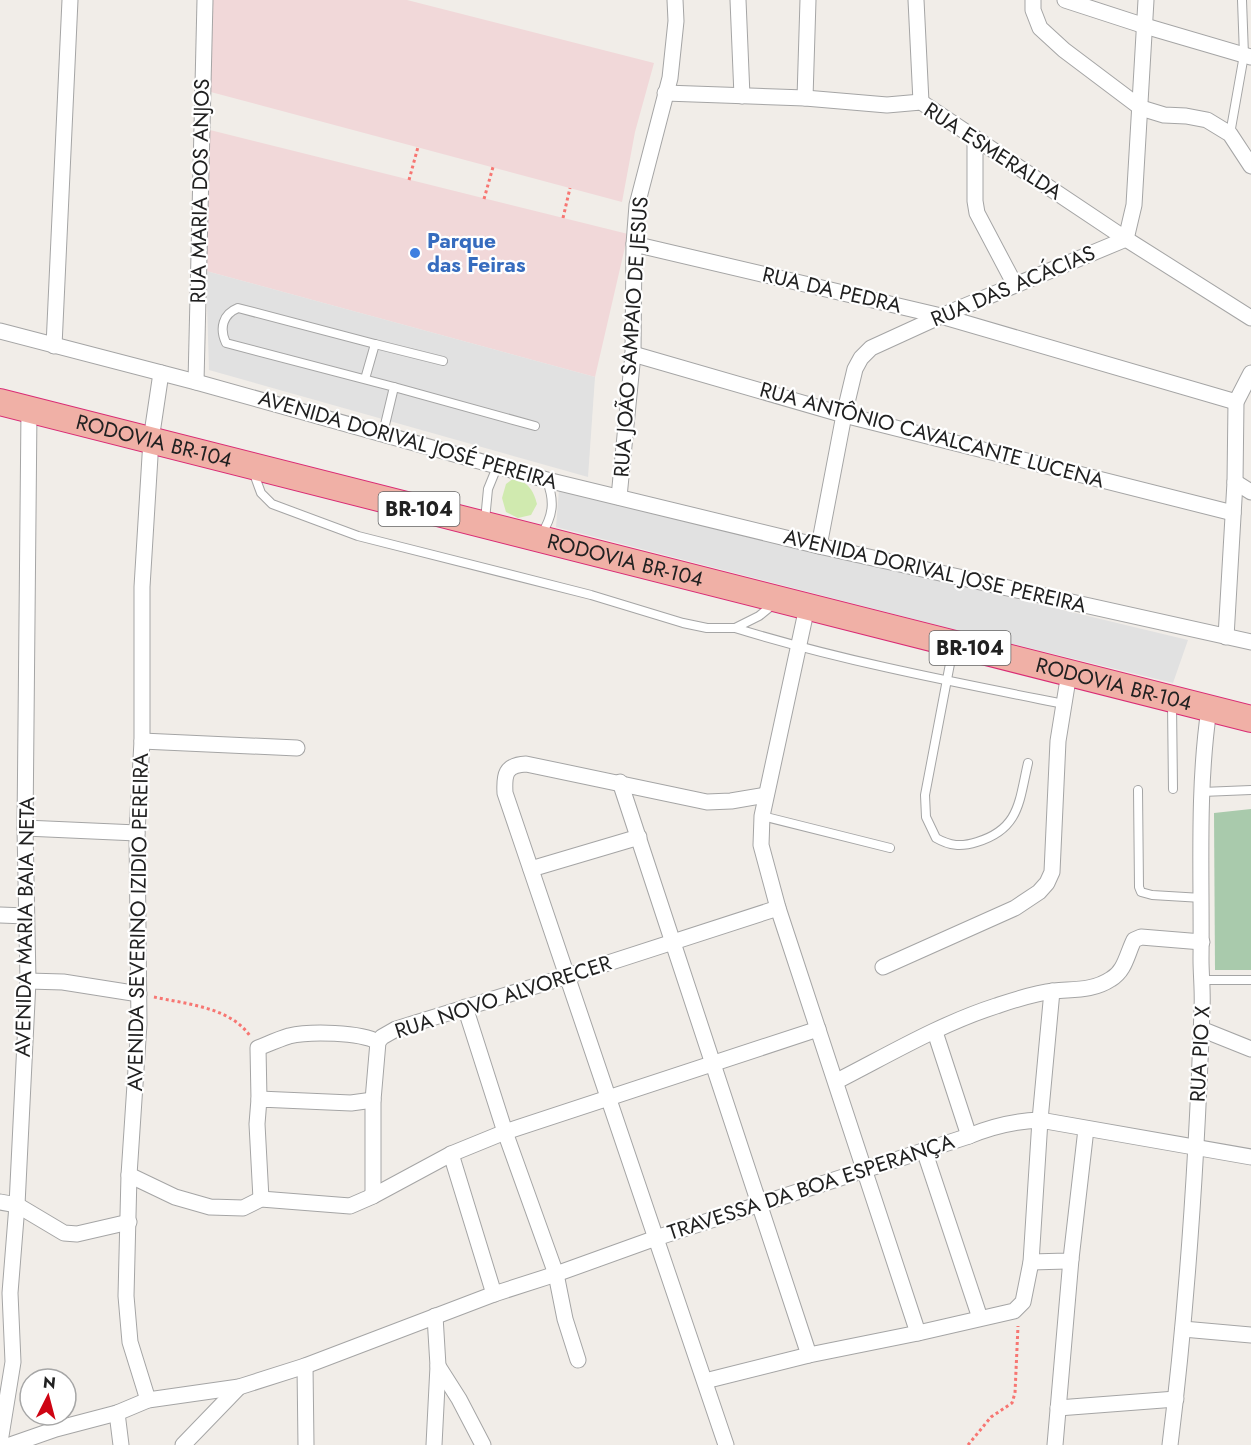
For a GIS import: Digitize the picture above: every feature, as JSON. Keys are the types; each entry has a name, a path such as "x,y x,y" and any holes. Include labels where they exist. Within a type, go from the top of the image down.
{"highway":[{"name":"RODOVIA BR-104","path":"0,402 1251,719"}],"street":[{"path":"54,346 70,0"},
{"name":"RUA MARIA DOS ANJOS","path":"196,382 205,0"},
{"name":"RUA JOÃO SAMPAIO DE JESUS","path":"619,497 633,354 634,244 639,195 673,61 675,0"},
{"path":"738,0 742,96"},
{"path":"806,98 808,0"},
{"path":"916,0 921,102"},
{"path":"1033,0 1033,10 1040,28 1064,50 1141,108 1164,115 1207,120 1230,134 1251,166"},
{"path":"1065,0 1247,56"},
{"path":"1126,239 1134,205 1146,0"},
{"name":"RUA ESMERALDA","path":"665,93 806,98 887,105 921,102 1126,239 1251,318"},
{"path":"975,138 977,213 1015,285"},
{"name":"RUA DAS ACÁCIAS","path":"819,546 855,369 861,358 871,348 941,316 1126,239"},
{"name":"RUA DA PEDRA","path":"634,244 941,316 1236,402"},
{"name":"AVENIDA DORIVAL JOSÉ PEREIRA","path":"0,332 196,382 547,480 619,497"},
{"name":"RUA ANTÔNIO CAVALCANTE LUCENA","path":"633,354 844,415 1233,513"},
{"name":"AVENIDA SEVERINO IZIDIO PEREIRA","path":"148,1400 130,1342 126,1296 129,1175 139,1024 137,833 142,741 142,587 151,440 161,373"},
{"path":"1226,638 1235,482 1236,402 1251,373"},
{"name":"AVENIDA MARIA BAIA NETA","path":"0,1442 13,1362 10,1293 27,981 25,828 29,410"},
{"path":"1235,482 1251,492"},
{"name":"AVENIDA DORIVAL JOSE PEREIRA","path":"619,497 819,546 1251,642"},
{"path":"807,607 766,795 762,816 761,845 778,908 837,1081 918,1333"},
{"path":"883,967 1015,908 1039,892 1047,883 1053,863 1058,741 1069,673"},
{"name":"RUA PIO X","path":"1170,1445 1184,1329 1195,1149 1203,942 1202,792 1209,709"},
{"path":"142,741 297,748"},
{"path":"726,1445 505,793 507,772 517,764 526,764 707,802 766,795"},
{"path":"620,782 809,1355"},
{"path":"25,828 137,833"},
{"path":"531,869 639,837"},
{"name":"RUA NOVO ALVORECER","path":"373,1196 373,1100 378,1042 382,1037 396,1029 778,908"},
{"path":"0,915 26,916"},
{"path":"837,1081 935,1032 993,1007 1052,991 1080,991 1101,985 1122,969 1134,940 1141,937 1203,942"},
{"path":"27,981 63,982 139,994"},
{"path":"705,1381 809,1355 1014,1311 1018,1308 1025,1295 1031,1262 1040,1120 1052,991"},
{"path":"465,1007 505,1132 556,1274 578,1360"},
{"path":"129,1175 175,1197 210,1207 243,1208 261,1199 350,1206 452,1154 505,1132 818,1029"},
{"path":"1201,1029 1251,1050"},
{"path":"935,1032 969,1136"},
{"path":"261,1199 257,1124 258,1048 291,1036 357,1035 368,1036 378,1042"},
{"path":"259,1099 351,1103 373,1100"},
{"name":"TRAVESSA DA BOA ESPERANÇA","path":"10,1445 56,1429 117,1413 148,1400 239,1387 305,1366 494,1294 656,1238 969,1136 992,1126 1040,1120 1251,1157"},
{"path":"1055,1445 1071,1259 1086,1129"},
{"path":"924,1150 980,1318"},
{"path":"452,1154 494,1294"},
{"path":"0,1202 16,1204 64,1233 77,1234 129,1222"},
{"path":"1031,1262 1067,1262 1071,1259"},
{"path":"434,1445 438,1366 435,1316"},
{"path":"1184,1329 1251,1335"},
{"path":"305,1366 306,1445"},
{"path":"438,1366 459,1399 483,1445"},
{"path":"183,1445 239,1387"},
{"path":"1058,1408 1176,1399"},
{"path":"117,1413 121,1445"}],"lane":[{"path":"1230,134 1247,56 1242,0"},
{"path":"443,361 238,308 230,311 222,328 226,343 535,426"},
{"path":"365,379 375,344"},
{"path":"383,433 394,387"},
{"path":"252,466 261,493 272,504 358,536 591,595 683,623 707,628 735,628 798,648 946,681 1064,704"},
{"path":"484,525 488,489 497,466"},
{"path":"538,539 552,511 553,496 547,480"},
{"path":"735,628 759,616 779,600"},
{"path":"953,644 925,795 926,817 936,838 956,846 994,837 1014,816 1028,763"},
{"path":"1172,699 1173,789"},
{"path":"1138,790 1139,887 1141,892 1152,895 1202,898"},
{"path":"1202,792 1251,790"},
{"path":"762,816 890,848"},
{"path":"1202,980 1251,980"}],"path":[{"path":"409,180 418,147"},
{"path":"484,199 493,167"},
{"path":"563,218 570,188"},
{"path":"139,994 224,1014 246,1029 258,1048"},
{"path":"968,1445 991,1417 1012,1402 1015,1393 1018,1308"}],"shaded area":[{"name":"Parque das Feiras","path":"211,0 407,0 654,63 635,132 622,202 207,91"},
{"name":"Parque das Feiras","path":"210,130 628,234 595,377 206,271"},
{"path":"206,271 595,377 588,477 209,370"},
{"path":"559,489 1188,640 1173,683 556,527"}],"green space":[{"path":"514,478 527,485 534,495 537,504 531,515 518,518 506,512 502,498 506,484"},
{"path":"1251,809 1251,970 1215,970 1214,813"}],"place":[{"name":"Parque das Feiras","path":"415,253"}]}
